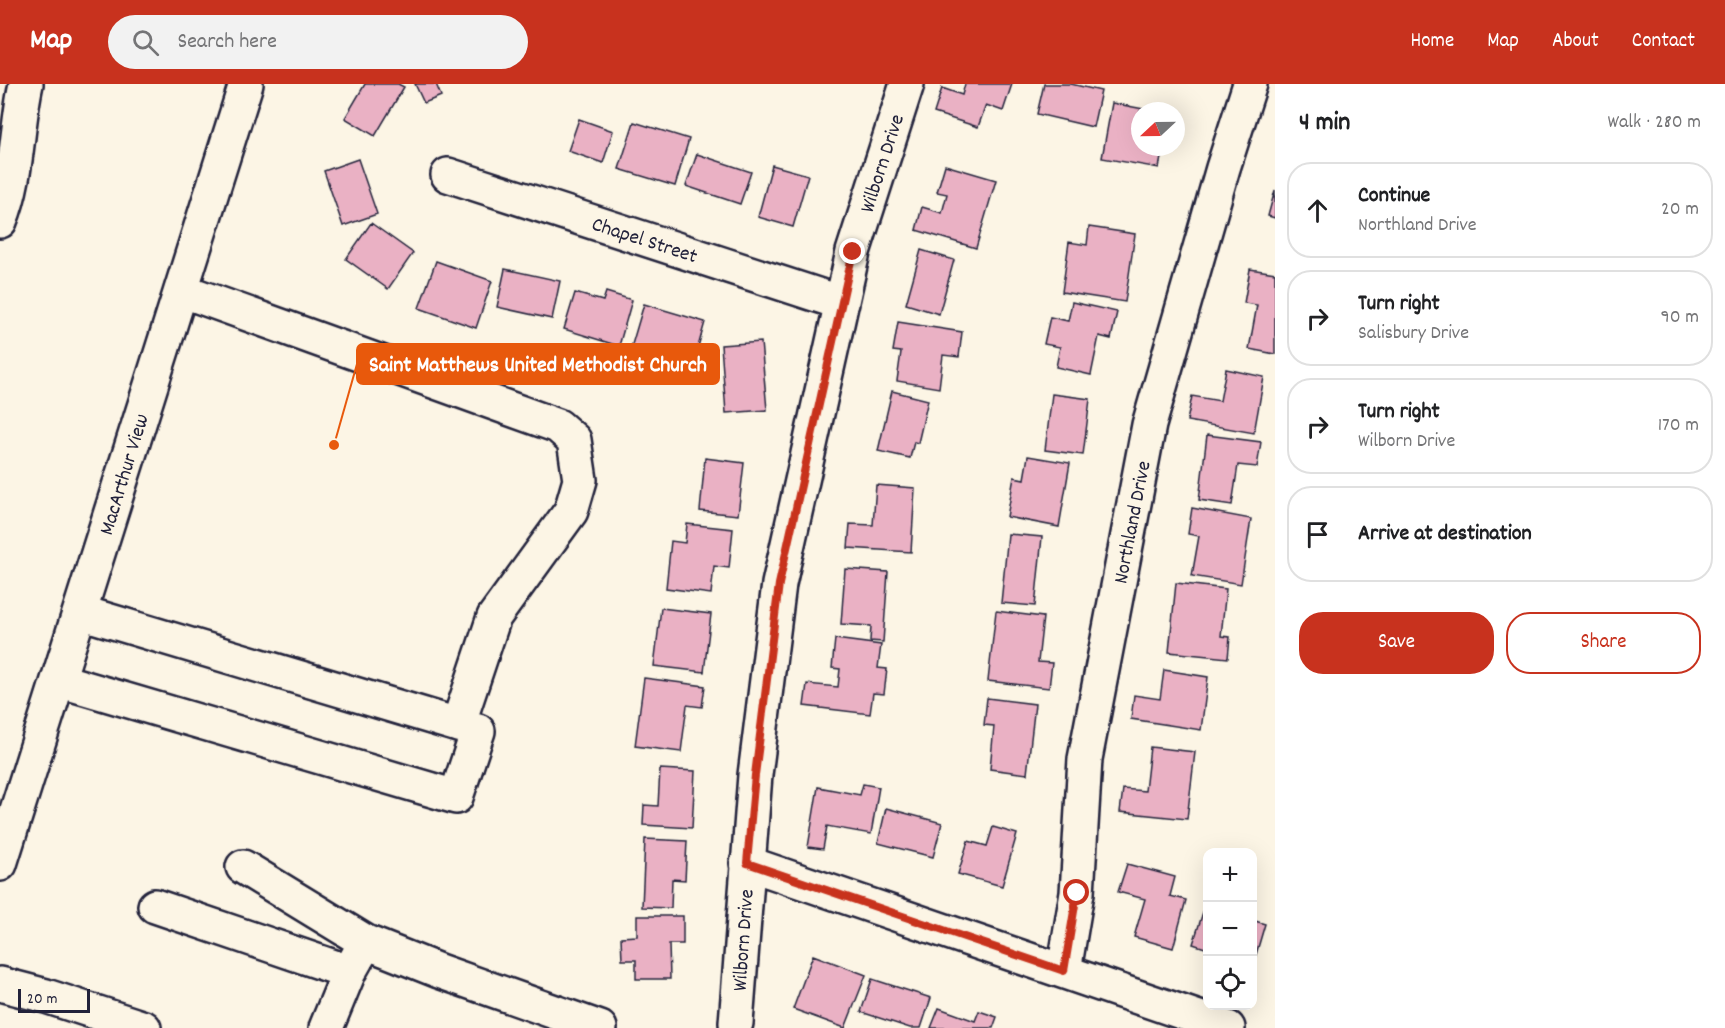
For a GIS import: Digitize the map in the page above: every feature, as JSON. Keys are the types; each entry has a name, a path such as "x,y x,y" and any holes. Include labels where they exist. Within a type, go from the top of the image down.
{"street":[{"path":"0,221 17,157 21,108 26,84"},
{"name":"MacArthur View","path":"0,864 246,84"},
{"name":"Wilborn Drive","path":"736,1023 755,775 779,584 853,252 907,84"},
{"path":"1250,84 1275,92"},
{"name":"Northland Drive","path":"1064,971 1077,893 1085,759 1149,425 1223,168 1250,84"},
{"name":"Chapel Street","path":"448,175 842,303"},
{"path":"181,290 558,426 574,440 580,480 571,511 494,617 458,725"},
{"path":"58,680 456,797 478,731 80,612"},
{"path":"747,863 1228,1028"},
{"path":"243,867 366,942 439,971 600,1028"},
{"path":"154,906 349,972"},
{"path":"326,1028 349,972 366,942"},
{"path":"0,984 46,996 144,1028"}],"building":[{"path":"365,84 398,84 404,87 375,136 345,118"},
{"path":"415,84 436,84 441,96 424,103"},
{"path":"965,84 1012,84 1003,111 986,105 978,127 934,113 942,88 962,95"},
{"path":"1044,84 1071,84 1101,91 1093,127 1037,114"},
{"path":"1112,103 1131,107 1131,156 1161,156 1159,168 1102,158"},
{"path":"579,119 613,131 603,163 568,151"},
{"path":"634,122 689,139 675,186 619,169"},
{"path":"697,154 751,172 740,204 686,186"},
{"path":"358,159 377,214 343,226 324,171"},
{"path":"772,165 808,175 793,227 758,217"},
{"path":"945,165 996,180 976,248 916,230 922,207 942,213 947,194 937,192"},
{"path":"1275,190 1275,218 1268,216"},
{"path":"371,223 413,253 388,289 346,259"},
{"path":"1089,227 1135,234 1125,302 1062,292 1069,242 1087,245"},
{"path":"921,250 954,260 939,314 906,304"},
{"path":"436,261 492,281 476,328 419,308"},
{"path":"505,269 560,281 552,319 497,307"},
{"path":"1250,269 1275,273 1275,354 1249,349 1257,305 1244,303"},
{"path":"606,292 632,300 619,346 564,329 575,293 603,301"},
{"path":"1072,302 1117,312 1111,339 1099,336 1091,375 1056,367 1060,347 1044,344 1050,317 1068,321"},
{"path":"644,304 705,322 694,361 672,355 670,360 631,348"},
{"path":"898,322 962,332 959,357 943,355 939,388 897,381 901,352 893,351"},
{"path":"761,342 767,410 726,413 721,345"},
{"path":"1226,369 1264,377 1254,433 1187,421 1192,396 1220,401"},
{"path":"892,391 928,400 918,443 914,442 910,458 878,451"},
{"path":"1052,394 1090,399 1083,455 1045,450"},
{"path":"1207,435 1261,442 1257,467 1238,465 1232,505 1199,500"},
{"path":"1028,456 1070,463 1059,527 1007,517 1014,477 1024,479"},
{"path":"705,458 744,463 738,515 700,511"},
{"path":"876,485 915,488 911,552 848,548 850,524 873,525"},
{"path":"1192,508 1251,519 1241,584 1192,576 1199,536 1188,534"},
{"path":"687,524 733,529 729,568 714,566 711,594 666,588 671,541 685,543"},
{"path":"1008,534 1042,537 1035,606 1001,603"},
{"path":"845,569 888,572 883,642 870,641 871,626 841,624"},
{"path":"1176,583 1226,589 1221,636 1230,637 1228,658 1169,652"},
{"path":"661,608 711,614 704,672 654,666"},
{"path":"996,611 1043,617 1038,662 1052,663 1049,688 988,681"},
{"path":"835,639 881,645 878,668 887,669 884,694 873,693 870,714 804,706 807,684 838,687 840,669 832,668"},
{"path":"1164,670 1208,677 1201,730 1131,719 1134,695 1160,699"},
{"path":"644,678 705,686 702,707 687,705 681,752 635,746"},
{"path":"987,698 1035,704 1027,774 990,769 994,726 984,725"},
{"path":"1150,747 1195,752 1187,819 1120,812 1123,789 1145,791"},
{"path":"660,769 695,771 692,828 643,825 644,805 658,806"},
{"path":"863,784 879,787 871,834 827,826 823,849 808,847 818,787 860,795"},
{"path":"886,808 942,823 933,857 878,843"},
{"path":"993,827 1017,834 1002,886 958,874 968,841 987,846"},
{"path":"645,839 687,841 685,880 672,879 671,908 642,907"},
{"path":"1127,864 1175,877 1170,896 1186,900 1173,948 1134,937 1145,899 1118,892"},
{"path":"1203,912 1203,947 1193,944"},
{"path":"637,916 683,916 683,944 669,944 670,979 636,979 636,960 622,960 621,937 637,936"},
{"path":"1257,922 1265,924 1257,951"},
{"path":"813,955 866,975 845,1028 793,1009"},
{"path":"872,979 931,998 921,1028 910,1028 861,1012"},
{"path":"939,1008 975,1021 979,1011 997,1017 993,1028 931,1028"}],"place":[{"name":"Saint Matthews United Methodist Church","path":"334,445"}],"route":[{"path":"853,252 779,584 755,775 747,863 1064,971 1077,893"}]}
